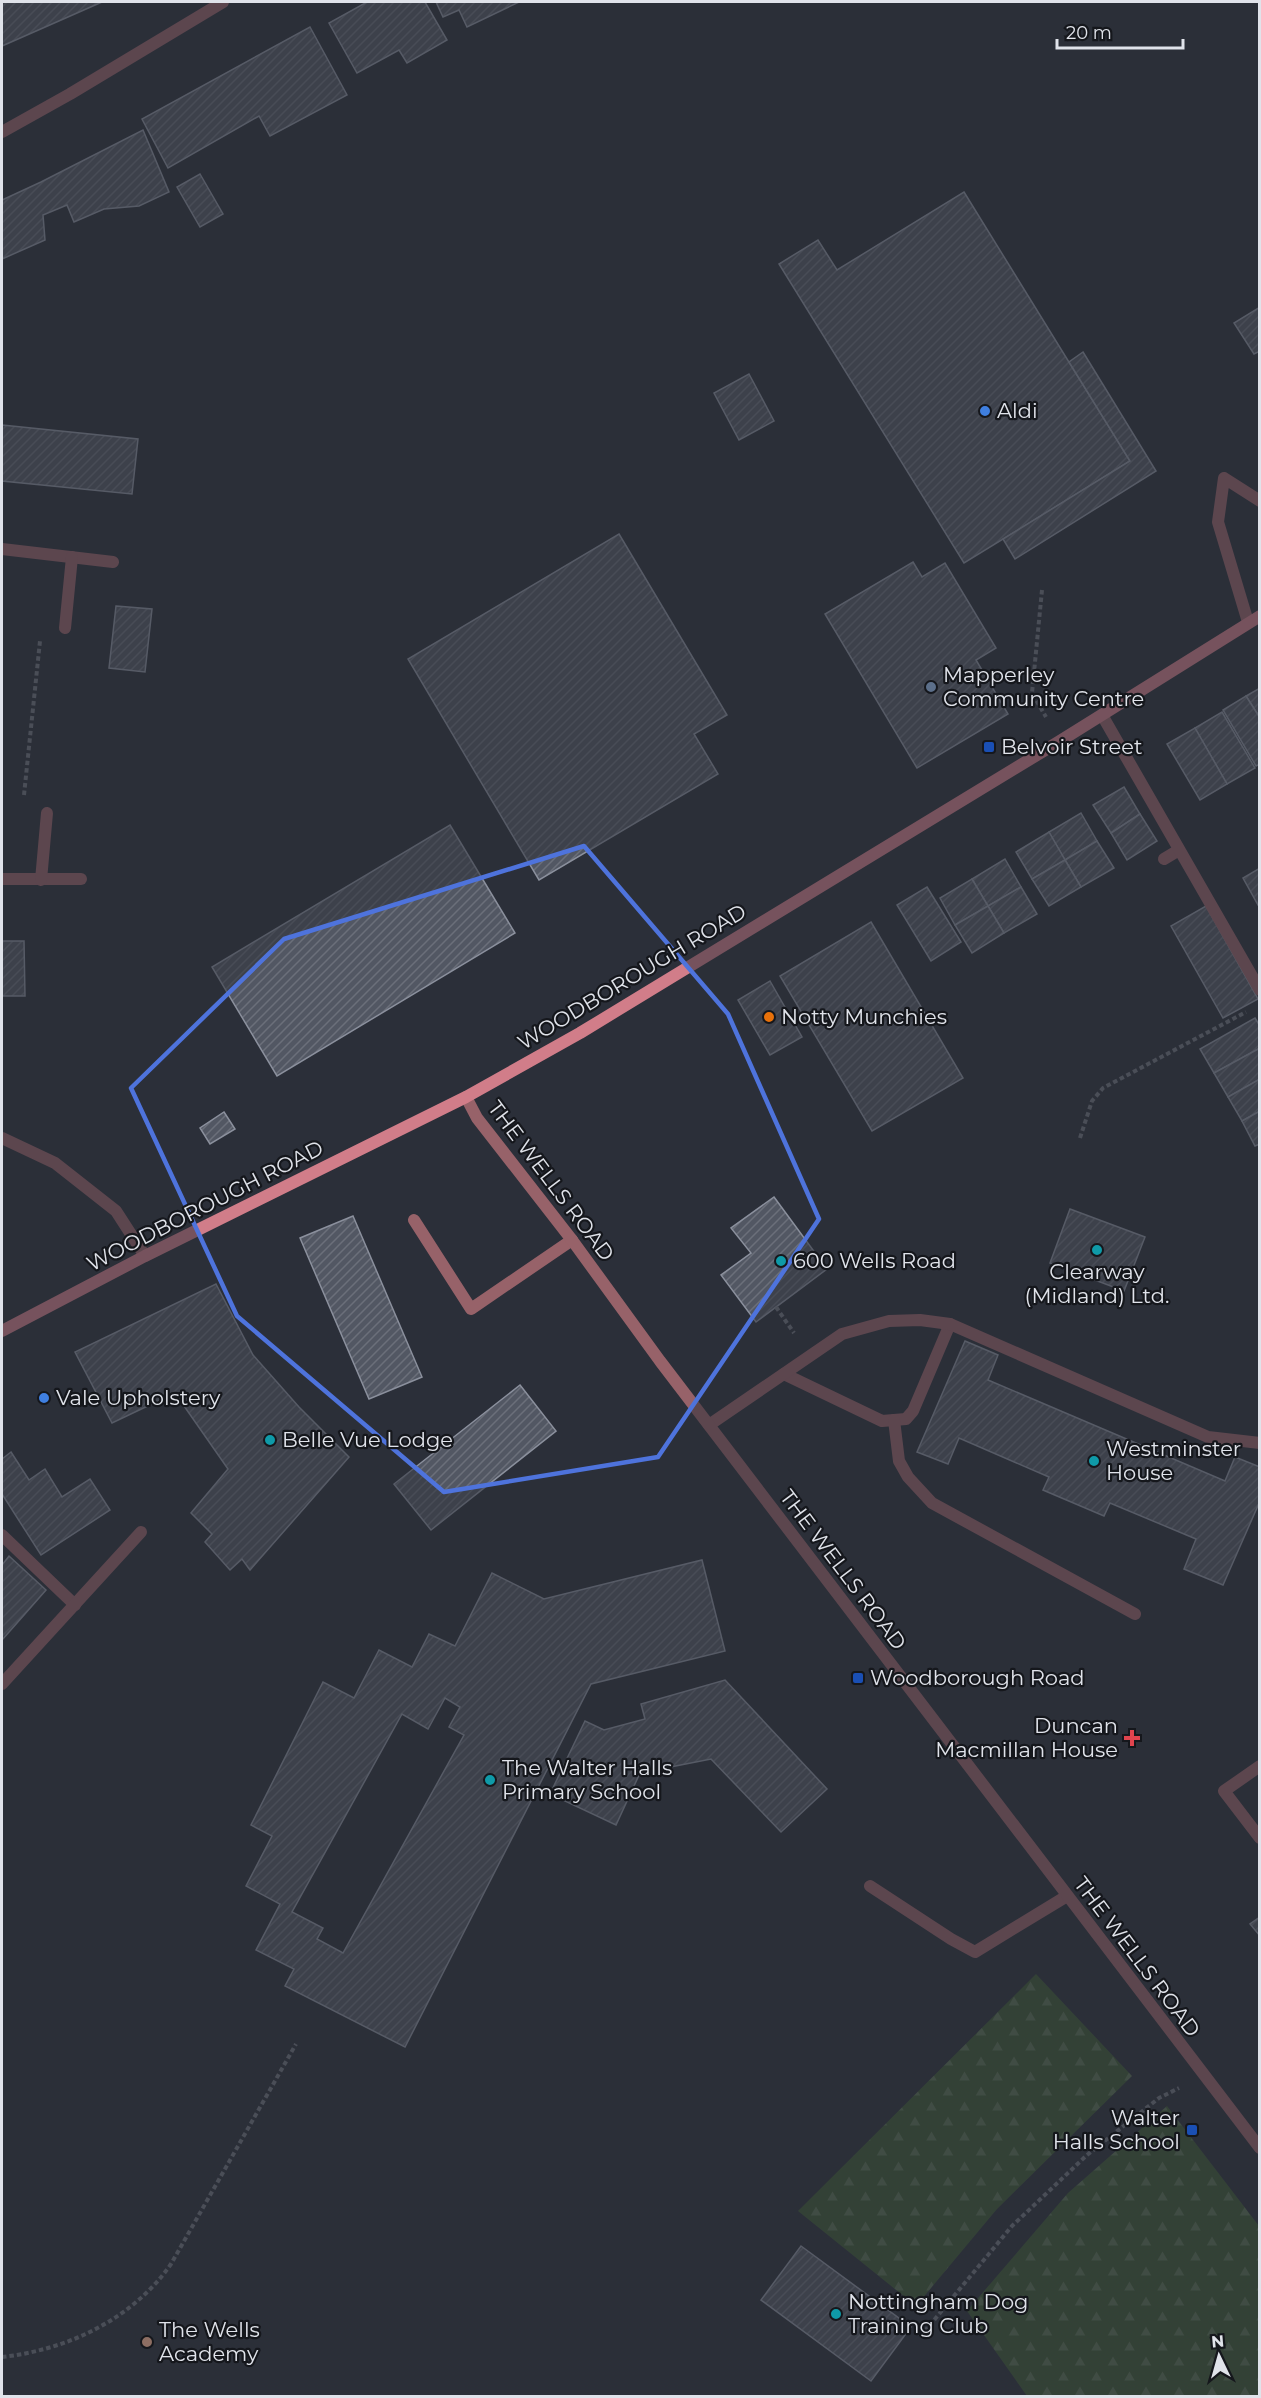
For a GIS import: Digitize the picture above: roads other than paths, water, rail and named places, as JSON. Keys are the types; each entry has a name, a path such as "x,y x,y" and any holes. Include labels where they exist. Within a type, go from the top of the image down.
{"main road":[{"name":"WOODBOROUGH ROAD","path":"2,1331 145,1256 466,1097 580,1033 1060,741 1254,619"}],"street":[{"path":"2,132 223,2"},
{"path":"1254,619 1218,522 1224,478 1260,501"},
{"path":"2,549 113,562"},
{"path":"65,628 72,557"},
{"path":"1102,715 1260,990"},
{"path":"41,880 47,813"},
{"path":"1164,859 1179,850"},
{"path":"2,879 81,879"},
{"name":"THE WELLS ROAD","path":"466,1097 477,1118 572,1240 709,1425 1203,2076 1255,2133 1260,2148"},
{"path":"2,1138 55,1163 116,1210 145,1256"},
{"path":"414,1220 471,1309 572,1240"},
{"path":"709,1425 842,1334 889,1321 920,1320 950,1324 1208,1437 1260,1443"},
{"path":"784,1374 882,1421 906,1419 913,1411 950,1324"},
{"path":"894,1420 899,1461 908,1477 932,1503 1135,1614"},
{"path":"2,1684 141,1532"},
{"path":"2,1535 75,1605"},
{"path":"1260,1766 1224,1791 1260,1838"},
{"path":"870,1886 951,1940 975,1952 1066,1896"}],"place":[{"name":"Aldi","path":"985,411"},
{"name":"Mapperley Community Centre","path":"931,687"},
{"name":"Belvoir Street","path":"989,747"},
{"name":"Notty Munchies","path":"769,1017"},
{"name":"Clearway (Midland) Ltd.","path":"1097,1250"},
{"name":"600 Wells Road","path":"781,1261"},
{"name":"Vale Upholstery","path":"44,1398"},
{"name":"Belle Vue Lodge","path":"270,1440"},
{"name":"Westminster House","path":"1094,1461"},
{"name":"Woodborough Road","path":"858,1678"},
{"name":"Duncan Macmillan House","path":"1132,1738"},
{"name":"The Walter Halls Primary School","path":"490,1780"},
{"name":"Walter Halls School","path":"1192,2130"},
{"name":"Nottingham Dog Training Club","path":"836,2314"},
{"name":"The Wells Academy","path":"147,2342"}]}
